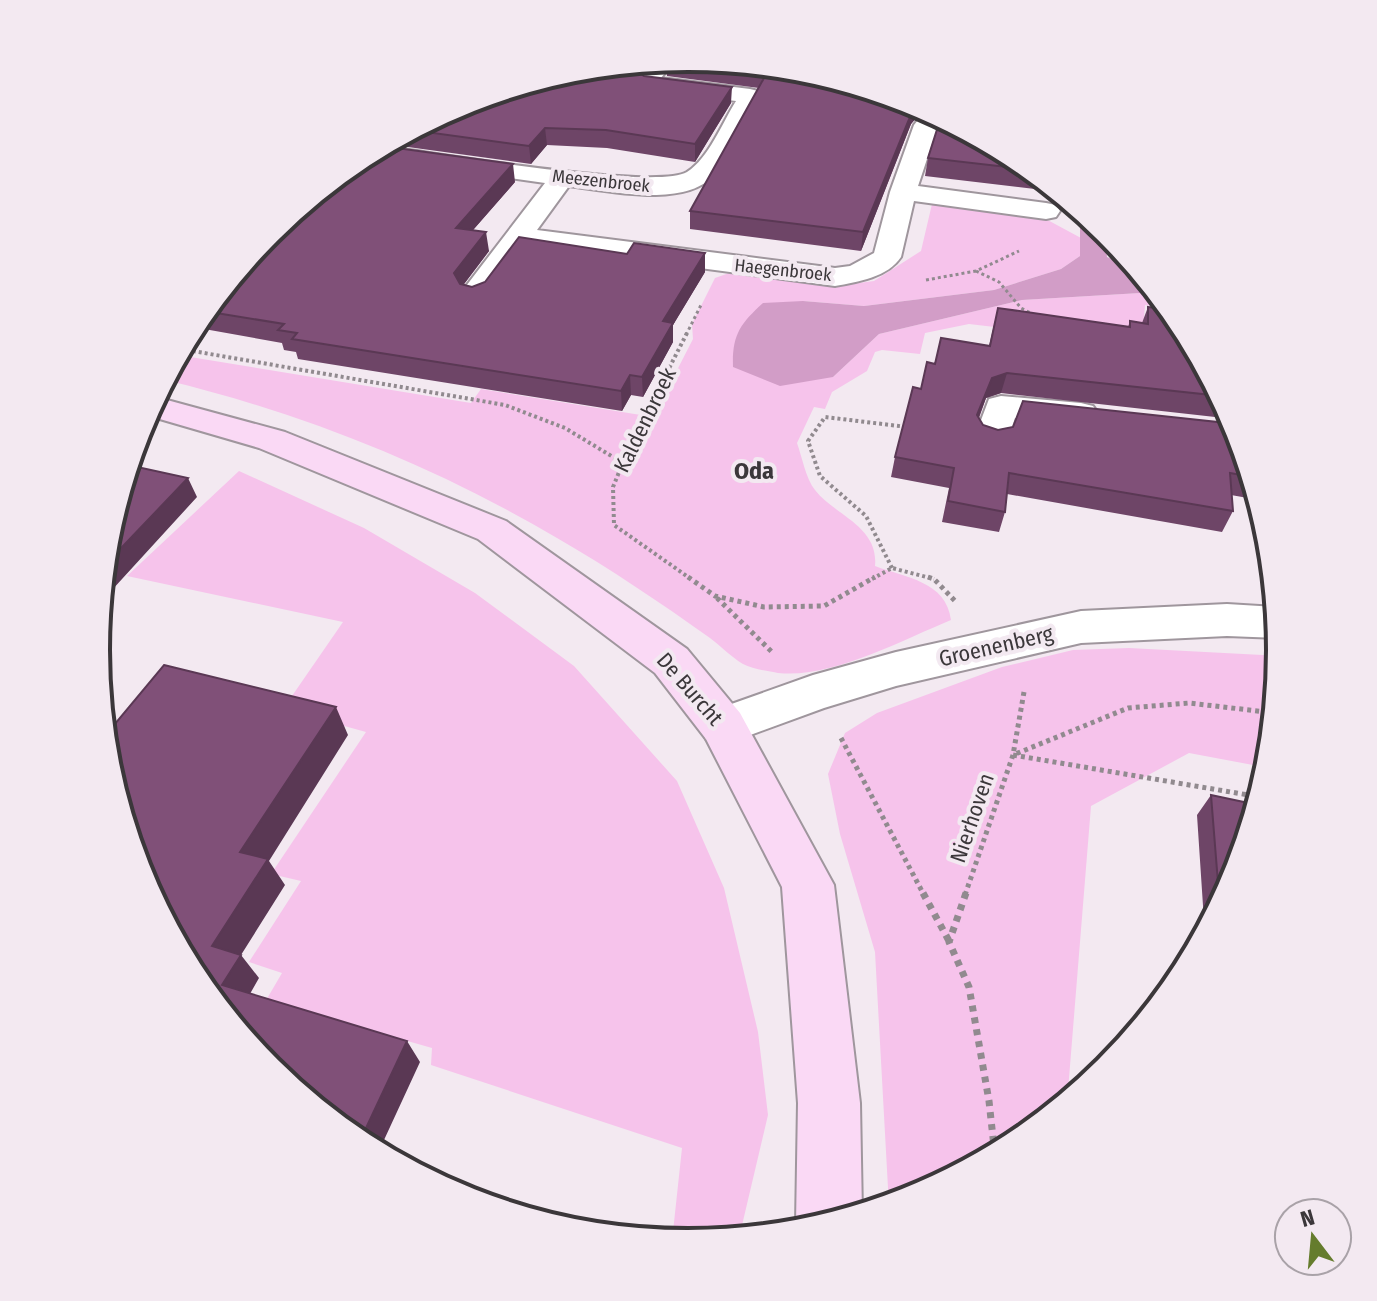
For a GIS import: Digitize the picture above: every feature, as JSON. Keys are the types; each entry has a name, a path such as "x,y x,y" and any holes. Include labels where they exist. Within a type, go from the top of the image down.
{"street":[{"name":"Meezenbroek","path":"391,155 656,187 688,181 703,172 750,96 645,83 653,73"},
{"path":"868,269 887,257 903,192 928,124"},
{"path":"475,294 562,178"},
{"path":"903,192 1046,211"},
{"name":"Haegenbroek","path":"518,236 835,277 868,269"},
{"path":"993,436 1001,406 1120,417"},
{"name":"De Burcht","path":"163,409 272,440 492,530 671,661 723,726 808,885 829,1103 829,1211"},
{"name":"Groenenberg","path":"723,726 813,693 896,669 1081,627 1227,620 1266,622"}],"path":[{"path":"868,269 895,282 931,280 976,271 1019,252"},
{"name":"Kaldenbroek","path":"723,263 613,487 614,525 715,596 764,607 824,606 892,568"},
{"path":"976,271 999,282 1021,308 1041,318"},
{"path":"194,351 505,405 565,428 623,463"},
{"path":"993,436 825,417 808,441 820,476 866,516 892,568 934,579 997,646 1025,684 1013,755 1248,795"},
{"path":"715,596 813,693 857,766 949,942 969,987 993,1142"},
{"name":"Nierhoven","path":"949,942 1013,755 1128,708 1189,703 1264,712"}],"shaded area":[{"path":"932,204 1042,217 1081,238 1080,256 1061,269 994,290 864,306 803,301 833,377 879,334 1022,300 1143,293 1153,306 1145,305 1142,344 969,324 925,333 920,354 875,352 867,371 832,392 825,409 814,407 797,443 812,485 823,499 863,531 874,552 875,566 933,589 948,607 951,620 866,656 820,670 778,673 747,666 596,561 464,488 317,425 176,383 190,357 471,403 481,389 653,417 693,339 692,324 715,278 732,272 844,285 874,281 921,251"},
{"path":"1080,225 1143,293 1022,300 879,334 833,377 780,386 733,367 734,346 739,331 763,303 803,301 864,306 994,290 1061,269 1080,256"},
{"path":"239,471 364,528 475,593 574,666 677,781 724,888 758,1032 768,1115 742,1226 673,1229 682,1148 431,1065 432,1048 320,1016 256,1034 250,1027 282,973 249,962 301,881 271,874 366,732 283,709 343,622 127,576"},
{"path":"1129,648 1267,655 1266,688 1255,765 1189,753 1091,806 1068,1086 1010,1132 978,1151 888,1193 875,952 840,834 828,774 845,733 877,713 1002,667 1073,650"}],"building":[{"path":"641,74 732,87 695,144 606,130 545,128 529,146 432,133 503,103 576,83 613,77"},
{"path":"764,78 838,92 910,116 863,232 690,211"},
{"path":"937,129 1007,167 928,158"},
{"path":"401,149 513,164 456,228 486,232 454,273 460,284 472,287 485,282 519,237 627,254 634,243 705,253 663,321 673,323 642,377 630,375 621,391 292,339 297,333 278,330 284,324 219,313 279,241 336,192"},
{"path":"1148,307 1154,308 1170,329 1207,394 1007,373 992,378 977,415 983,425 998,430 1013,427 1023,401 1220,422 1239,475 1230,473 1233,511 1009,473 1005,512 948,501 954,468 895,457 913,387 921,389 927,362 935,364 941,338 990,346 998,308 1130,327 1130,321 1148,324"},
{"path":"140,468 188,478 119,550"},
{"path":"164,665 336,707 240,852 268,859 212,946 241,955 222,985 407,1041 365,1130 279,1060 207,972 154,872 130,800 115,724"},
{"path":"1211,795 1246,802 1218,883"}],"district":[{"name":"Oda","path":"754,471"}]}
